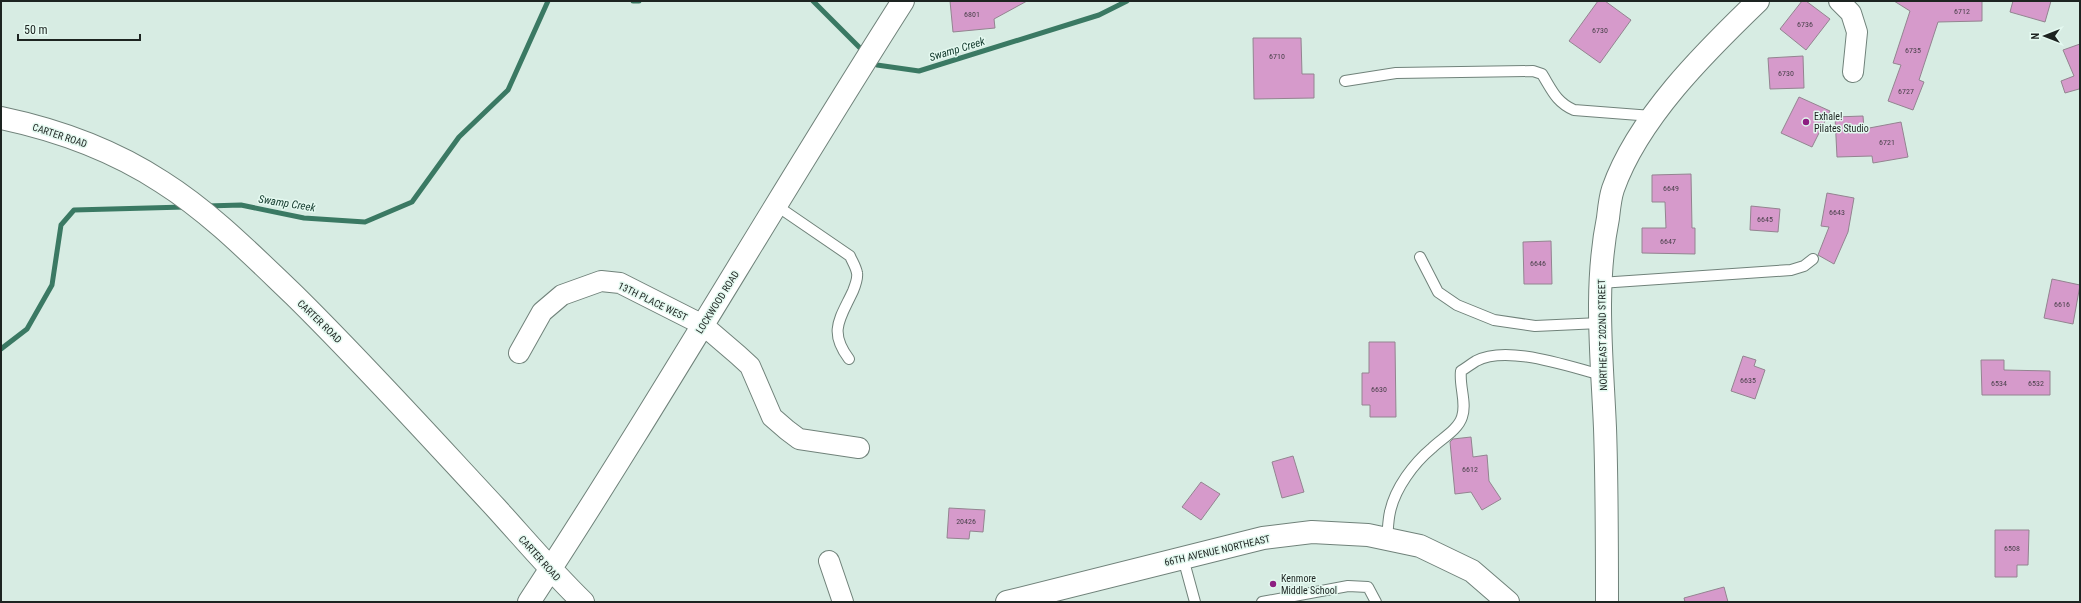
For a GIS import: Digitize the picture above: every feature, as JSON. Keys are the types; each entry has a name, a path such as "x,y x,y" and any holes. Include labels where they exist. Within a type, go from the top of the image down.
{"street":[{"name":"LOCKWOOD ROAD","path":"529,602 703,325 849,86 903,1"},
{"name":"NORTHEAST 202ND STREET","path":"1607,602 1606,459 1600,322 1600,284 1603,242 1613,190 1632,149 1652,116 1722,35 1758,1"},
{"path":"1839,1 1851,13 1857,32 1853,72"},
{"name":"CARTER ROAD","path":"1,118 38,126 104,150 162,182 236,239 352,352 500,513 550,570 582,602"},
{"name":"13TH PLACE WEST","path":"519,353 542,312 562,295 580,287 601,282 620,283 703,325 750,366 772,417 786,430 799,439 859,448"},
{"name":"66TH AVENUE NORTHEAST","path":"1007,602 1263,538 1312,532 1368,535 1420,546 1472,571 1508,602"},
{"path":"829,561 843,602"}],"lane":[{"path":"1345,81 1396,73 1534,72 1542,74 1556,97 1563,105 1574,110 1652,116"},
{"path":"777,206 850,256 854,264 858,274 855,286 838,324 837,338 840,347 849,359"},
{"path":"1420,256 1438,292 1457,305 1494,320 1535,326 1600,322"},
{"path":"1600,284 1791,270 1804,266 1814,259"},
{"path":"1387,539 1390,512 1395,495 1415,466 1451,431 1462,418 1463,399 1460,383 1461,371 1477,360 1495,356 1517,355 1535,357 1602,374"},
{"path":"1183,558 1195,602"},
{"path":"1262,602 1348,586 1368,587 1376,602"}],"building":[{"path":"950,1 1027,1 994,19 995,28 953,32"},
{"path":"1598,1 1605,1 1631,20 1600,63 1569,41"},
{"path":"1802,1 1806,1 1830,19 1806,50 1780,29"},
{"path":"1894,1 1982,1 1982,21 1938,22 1919,80 1924,82 1913,110 1888,101 1901,65 1893,63 1910,11"},
{"path":"2013,1 2051,1 2045,22 2010,12"},
{"path":"1253,38 1301,38 1302,74 1314,74 1314,98 1254,99"},
{"path":"2080,44 2080,90 2065,93 2061,81 2074,76 2063,50"},
{"path":"1803,56 1804,88 1770,89 1768,58"},
{"name":"Exhale! Pilates Studio","path":"1799,97 1830,111 1812,147 1781,133"},
{"path":"1863,116 1864,129 1901,122 1908,157 1873,163 1872,156 1837,157 1835,117"},
{"path":"1691,174 1692,228 1695,228 1695,254 1642,253 1642,228 1666,228 1665,202 1652,202 1652,175"},
{"path":"1827,193 1854,198 1848,232 1834,264 1818,255 1829,227 1821,226"},
{"path":"1751,206 1780,209 1778,232 1750,230"},
{"path":"1551,241 1552,284 1524,284 1523,242"},
{"path":"2052,279 2080,285 2073,324 2044,318"},
{"path":"1369,342 1395,342 1396,417 1370,417 1370,405 1362,405 1362,373 1369,373"},
{"path":"1743,356 1756,360 1754,366 1765,370 1755,399 1731,391"},
{"path":"1981,360 2004,360 2004,370 2050,371 2050,395 1982,395"},
{"path":"1471,437 1473,457 1487,455 1489,481 1501,499 1482,510 1471,492 1455,494 1450,442 1453,439"},
{"path":"1293,456 1304,492 1282,498 1272,462"},
{"path":"1201,482 1220,494 1201,520 1182,507"},
{"path":"949,508 985,510 983,532 970,531 969,539 947,538"},
{"path":"1995,530 2029,530 2028,565 2017,565 2017,577 1995,577"},
{"path":"1724,587 1728,602 1685,602 1684,598"}],"waterway":[{"name":"Swamp Creek","path":"207,206 241,205 304,218 365,222 412,202 459,137 508,90 548,1"},
{"name":"Swamp Creek","path":"633,1 639,1"},
{"name":"Swamp Creek","path":"813,1 864,52"},
{"name":"Swamp Creek","path":"871,59 877,65 919,71 1099,15 1127,1"},
{"name":"Swamp Creek","path":"1,349 27,329 52,285 61,225 74,210 185,207"}],"place":[{"name":"Exhale! Pilates Studio","path":"1806,122"},
{"name":"Kenmore Middle School","path":"1273,584"}]}
